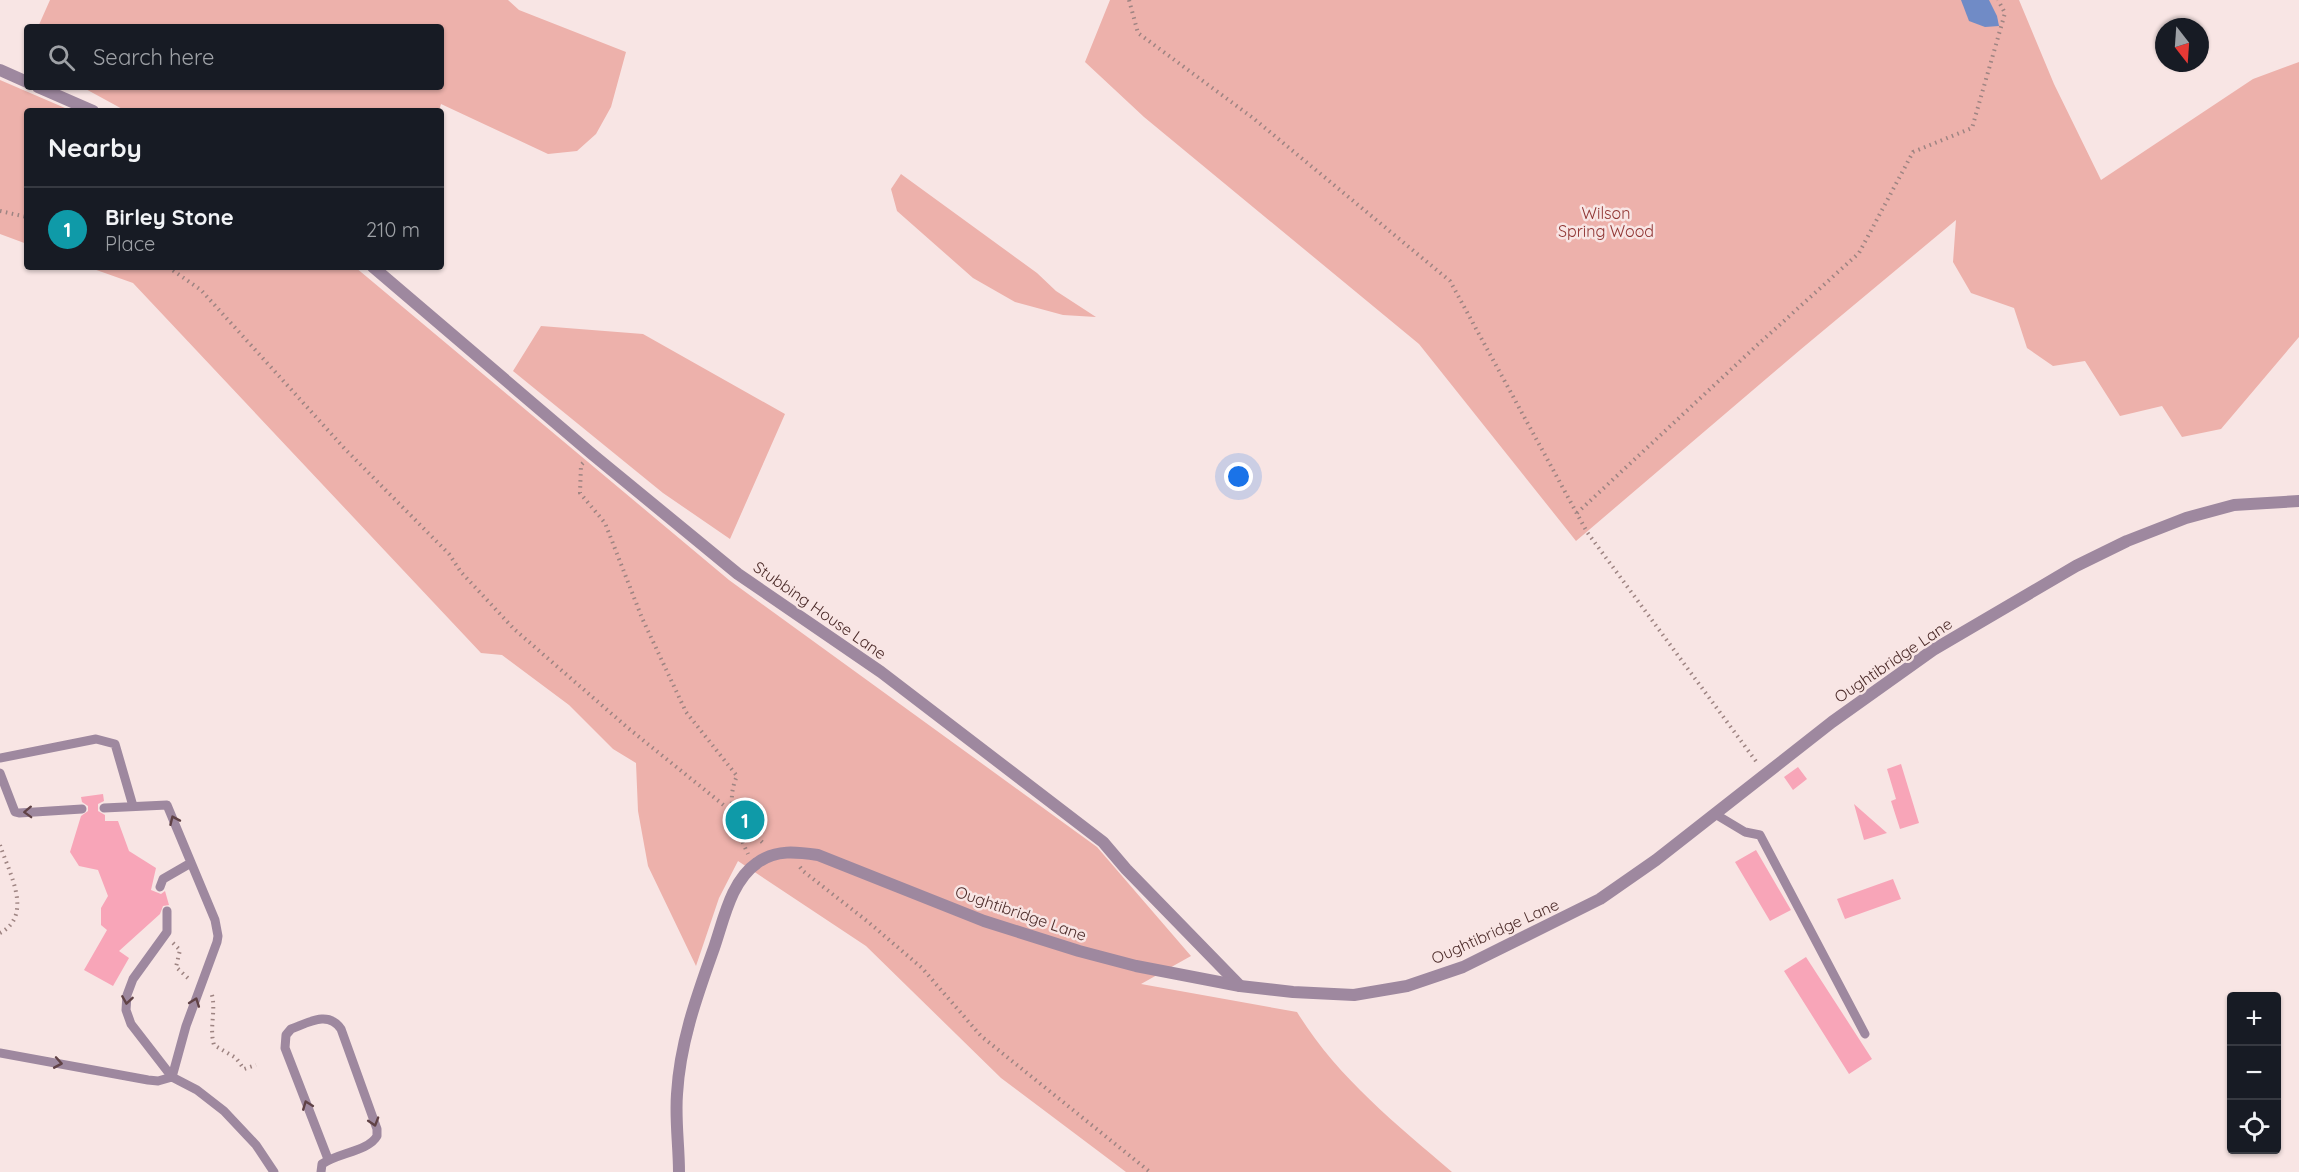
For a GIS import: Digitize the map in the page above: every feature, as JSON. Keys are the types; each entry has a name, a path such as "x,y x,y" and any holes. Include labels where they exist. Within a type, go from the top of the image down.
{"street":[{"path":"0,70 24,81"},
{"path":"45,90 86,108"},
{"name":"Stubbing House Lane","path":"377,270 592,454 738,574 881,672 1103,842 1126,869 1240,986"},
{"name":"Oughtibridge Lane","path":"679,1172 676,1097 680,1058 689,1018 730,900 741,878 757,862 790,851 818,855 984,921 1079,951 1136,966 1240,986 1293,992 1354,995 1407,986 1463,967 1600,899 1656,860 1832,722 1933,650 2076,566 2127,541 2186,518 2234,505 2299,501"}],"lane":[{"path":"0,758 96,738 116,744 133,806"},
{"path":"0,773 15,812 82,809"},
{"path":"104,808 167,805 189,864 215,921 218,936 186,1026 172,1077"},
{"path":"1715,814 1745,832 1760,835 1865,1034"},
{"path":"160,887 163,879 189,864"},
{"path":"166,911 167,932 133,979 127,995 126,1010 131,1023 172,1077 197,1090 224,1111 256,1145 274,1172"},
{"path":"321,1172 322,1164 328,1159 370,1144 377,1136 377,1129 341,1029 336,1022 329,1019 318,1019 291,1029 284,1041 328,1159"},
{"path":"0,1053 148,1080 158,1081 172,1077"}],"path":[{"path":"1129,0 1138,33 1253,118 1450,281 1587,532 1765,774"},
{"path":"1577,513 1859,253 1912,153 1971,128 2005,13 1998,0"},
{"path":"0,211 24,216"},
{"path":"172,270 201,290 345,449 449,554 461,572 514,629 628,728 731,811 775,855"},
{"path":"592,454 581,465 579,493 605,523 642,618 686,712 737,776 731,788 731,811 747,853 757,862"},
{"path":"0,845 19,903 18,915 0,933"},
{"path":"790,851 803,871 922,968 981,1036 1150,1172"}],"green space":[{"path":"50,0 508,0 519,10 626,52 611,107 596,134 577,151 548,154 441,104 440,108 120,108 88,90 444,90 444,24 39,24"},
{"name":"Wilson Spring Wood","path":"1110,0 2019,0 2054,84 2101,180 2253,79 2299,62 2299,337 2221,429 2182,437 2162,406 2120,416 2085,361 2053,366 2027,348 2014,308 1971,293 1953,262 1956,220 1576,541 1419,344 1144,117 1085,62"},
{"path":"0,80 65,108 24,108 24,243 0,234"},
{"path":"901,174 1037,273 1056,291 1096,317 1063,315 1015,302 973,278 897,211 891,189"},
{"path":"96,270 359,270 729,580 1097,847 1191,956 1141,984 1297,1012 1330,1058 1368,1098 1452,1172 1126,1172 1001,1078 866,946 738,861 719,898 696,966 648,866 638,811 636,763 613,749 569,705 502,655 481,653 133,283"},
{"path":"541,326 643,334 785,414 730,539 663,493 513,371"}],"water":[{"path":"1961,0 1989,0 1999,26 1985,27 1969,21"}],"building":[{"path":"1901,764 1919,823 1900,829 1891,801 1896,799 1887,769"},
{"path":"1798,767 1807,779 1793,790 1784,777"},
{"path":"103,794 104,801 98,804 98,811 105,815 105,821 118,821 129,851 156,868 151,890 161,894 165,891 169,905 163,906 160,914 119,951 129,958 113,986 84,970 107,930 101,925 101,908 108,896 98,870 79,866 70,852 81,816 88,811 88,806 82,802 81,797"},
{"path":"1854,804 1887,833 1864,840"},
{"path":"1756,850 1791,910 1770,921 1735,862"},
{"path":"1893,879 1901,899 1845,919 1837,899"},
{"path":"1806,957 1872,1059 1849,1074 1784,971"}],"place":[{"name":"Birley Stone","path":"745,820"}]}
